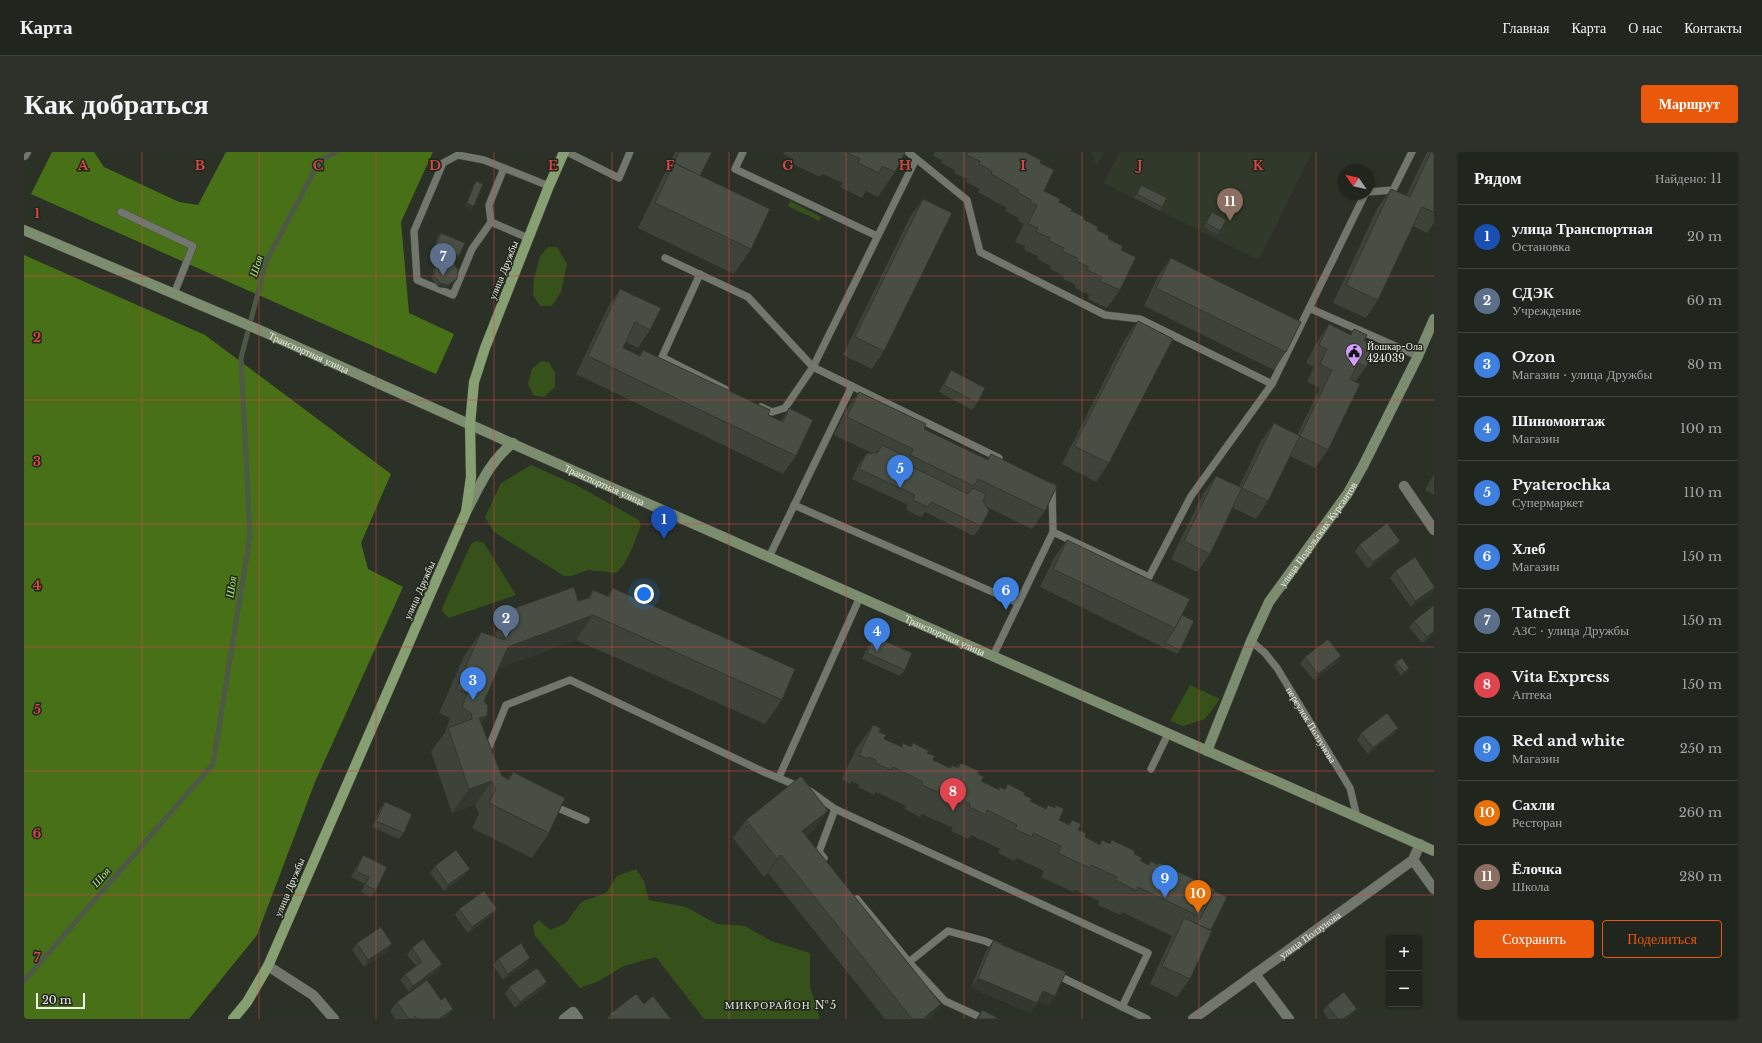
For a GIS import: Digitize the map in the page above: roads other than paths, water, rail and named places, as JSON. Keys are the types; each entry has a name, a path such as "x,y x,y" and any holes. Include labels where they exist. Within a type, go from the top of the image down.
{"main road":[{"name":"улица Дружбы","path":"233,1019 247,1002 268,966 466,512 471,477 470,424 474,382 485,348 528,238 549,186 565,152"},
{"name":"Транспортная улица","path":"24,230 264,332 1207,751"},
{"name":"улица Подольских Курсантов","path":"1207,751 1250,641 1269,602 1348,493 1364,466 1434,320"},
{"path":"466,512 488,470 503,451 513,443"},
{"path":"1207,751 1434,851"}],"street":[{"path":"1404,486 1434,530"},
{"path":"1420,844 1413,860 1434,889"},
{"name":"улица Ползунова","path":"1193,1019 1413,860"},
{"path":"268,966 312,996 334,1019"},
{"path":"1256,974 1289,1019"},
{"path":"564,1019 575,1016"}],"lane":[{"path":"565,152 619,178 630,152"},
{"path":"743,152 734,169 877,236"},
{"path":"908,152 967,200 980,252 1105,315 1140,319 1272,384"},
{"path":"1374,192 1393,190 1412,152"},
{"path":"504,168 489,205 491,222 472,249 453,295 417,280 414,231 443,163 458,155 484,160 504,168 549,186"},
{"path":"751,402 772,412 785,408 813,367 916,159"},
{"path":"1053,532 1149,577 1191,496 1272,384 1362,200"},
{"path":"121,212 193,246 174,294"},
{"path":"491,222 528,238"},
{"path":"665,258 748,297 813,367 1005,460"},
{"path":"700,274 662,357 730,392"},
{"path":"1309,308 1418,356"},
{"path":"769,557 852,386"},
{"path":"992,656 1053,532 1052,484 1045,480"},
{"path":"794,505 1018,603"},
{"path":"779,777 860,597"},
{"name":"переулок Ползунова","path":"1250,641 1264,653 1277,668 1350,788 1357,817"},
{"path":"490,757 487,750 506,705 570,680 764,772 810,791 835,809 1148,953 1122,1007"},
{"path":"1151,769 1168,734"},
{"path":"543,801 586,820"},
{"path":"829,864 819,852 835,809"},
{"path":"854,895 909,962 945,1001 984,1019"},
{"path":"909,962 948,931 985,941 1007,951"},
{"path":"1050,972 1147,1019"}],"waterway":[{"name":"Шоя","path":"24,981 213,764 250,536 241,358 266,262 320,160 337,152"}],"place":[{"name":"Ёлочка","path":"1230,221"},
{"name":"Tatneft","path":"443,276"},
{"name":"Йошкар-Ола 424039","path":"1354,367"},
{"name":"Pyaterochka","path":"900,488"},
{"name":"улица Транспортная","path":"664,539"},
{"name":"Хлеб","path":"1006,610"},
{"name":"СДЭК","path":"506,638"},
{"name":"Шиномонтаж","path":"877,651"},
{"name":"Ozon","path":"473,700"},
{"name":"Vita Express","path":"953,811"},
{"name":"Red and white","path":"1165,898"},
{"name":"Сахли","path":"1198,913"}],"district":[{"name":"МИКРОРАЙОН №5","path":"781,1005"}]}
